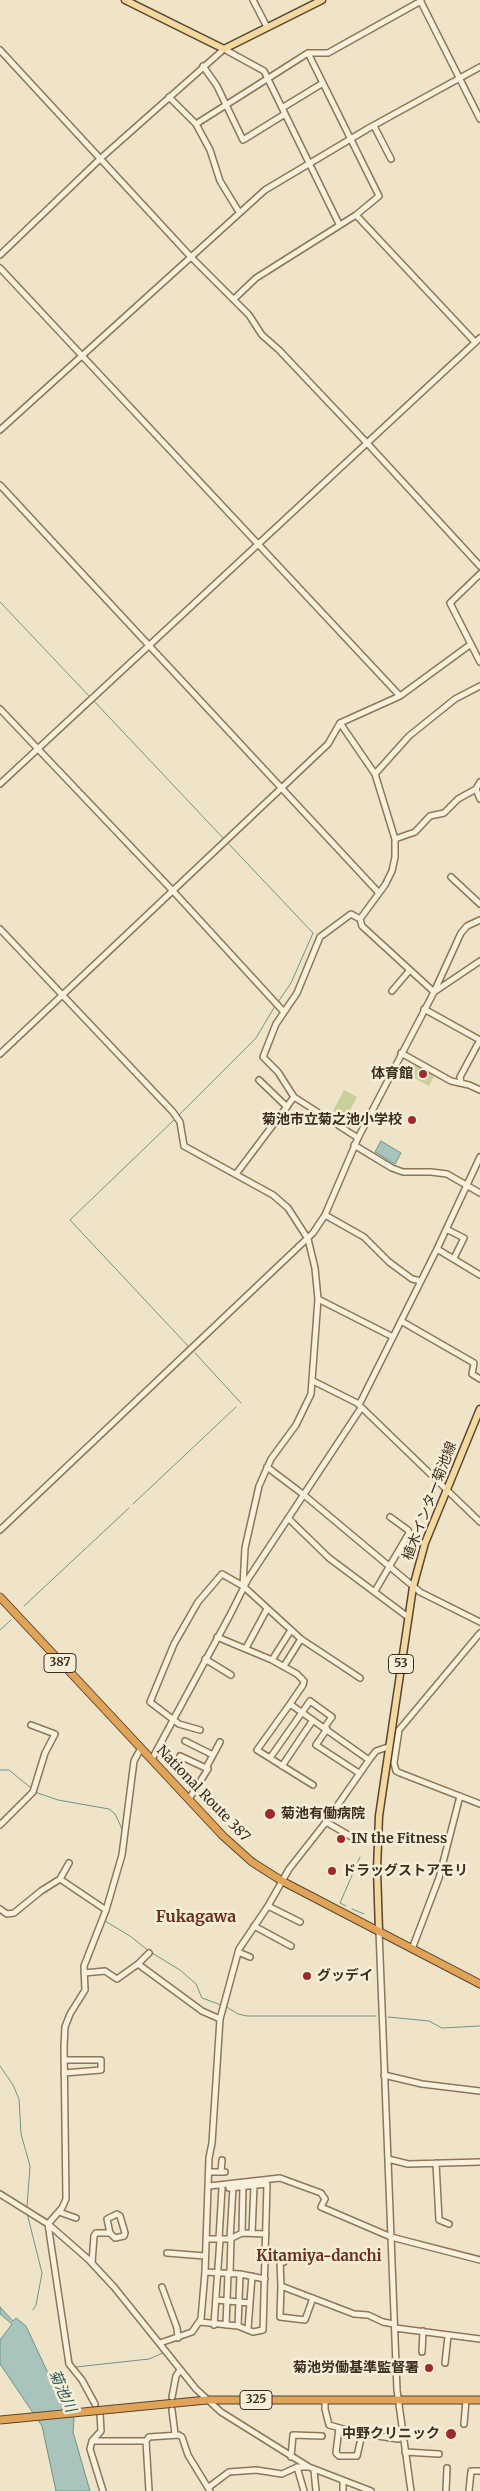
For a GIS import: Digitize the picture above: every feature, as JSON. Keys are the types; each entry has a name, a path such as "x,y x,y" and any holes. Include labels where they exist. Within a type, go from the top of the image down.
{"highway":[{"name":"National Route 387","path":"0,1597 237,1849 282,1881 480,1984"},
{"name":"325","path":"0,2420 207,2400 480,2400"}],"main road":[{"path":"125,0 224,49 322,0"},
{"name":"植木インター菊池線","path":"379,1932 377,1839 388,1747 413,1587 425,1543 480,1409"}],"street":[{"path":"253,0 267,28"},
{"path":"196,124 225,104 269,80 308,53 328,53 420,1 480,119"},
{"path":"0,255 101,158 224,49 264,71 339,224"},
{"path":"0,50 190,256 234,299 262,335 279,350 367,443 480,566"},
{"path":"234,299 256,278 356,215 379,196 308,53"},
{"path":"203,66 245,140 284,114"},
{"path":"0,430 265,190 351,138 480,67"},
{"path":"282,108 323,83"},
{"path":"169,97 196,124 210,150 220,181 240,212"},
{"path":"374,126 391,159"},
{"path":"0,784 478,340 356,215"},
{"path":"0,268 400,696"},
{"path":"0,485 379,893"},
{"path":"480,574 450,603 480,662"},
{"path":"0,1054 282,789 328,744 340,723 400,696 471,644"},
{"path":"375,774 409,736 455,699 480,686"},
{"path":"0,710 173,891 283,1011"},
{"path":"340,723 375,774 395,839 395,857 392,871 360,919"},
{"path":"395,839 415,832 430,816 444,813 458,798 476,789 480,782"},
{"path":"476,789 480,799"},
{"path":"451,877 480,904"},
{"path":"358,1138 294,1097 278,1072 263,1057 272,1031 283,1011 297,993 320,937 351,914 360,919 366,932 434,992"},
{"path":"0,1530 308,1239 325,1215 354,1145 434,992 461,933 466,926 480,920"},
{"path":"0,929 173,1112 180,1122 184,1146 274,1194 288,1208 308,1239 316,1275 318,1299 313,1381 308,1402 296,1425 267,1467 259,1486 244,1548 243,1586"},
{"path":"434,992 480,961"},
{"path":"392,991 409,971"},
{"path":"424,1009 480,1040 460,1077 461,1082"},
{"path":"401,1053 451,1082 461,1082 480,1090"},
{"path":"259,1080 287,1107"},
{"path":"236,1174 294,1097"},
{"path":"354,1145 392,1168 403,1172 447,1174 480,1193"},
{"path":"152,1759 243,1586 304,1495 360,1406 480,1157"},
{"path":"325,1215 364,1237 389,1262 412,1279 421,1281"},
{"path":"446,1229 464,1238 454,1258"},
{"path":"437,1249 479,1272"},
{"path":"318,1299 393,1337"},
{"path":"401,1321 472,1362 474,1365 472,1374 480,1379"},
{"path":"313,1381 345,1395 360,1406 480,1522"},
{"path":"267,1467 304,1495 413,1587 480,1622"},
{"path":"375,1591 409,1533 390,1517"},
{"path":"288,1518 330,1558 408,1617"},
{"path":"200,1730 185,1727 150,1702 174,1644 198,1602 222,1574 243,1586 301,1639 360,1678"},
{"path":"246,1648 268,1609"},
{"path":"272,1660 291,1630"},
{"path":"390,1737 398,1733 480,1633"},
{"path":"217,1636 284,1666 304,1681 257,1750 313,1785"},
{"path":"284,1666 301,1639"},
{"path":"205,1659 231,1675"},
{"path":"270,1758 310,1701 332,1718 316,1745 359,1773"},
{"path":"290,1704 369,1760"},
{"path":"282,1766 313,1720"},
{"path":"0,1825 32,1792 55,1734 31,1725"},
{"path":"398,1733 394,1763 396,1770 480,1804"},
{"path":"185,1741 213,1754"},
{"path":"189,1799 220,1742"},
{"path":"160,2343 192,2332 200,2322 205,2272 209,2172 220,2019 242,1941 268,1906 289,1869 326,1822 359,1773 376,1751 388,1747"},
{"path":"48,2224 59,2212 66,2199 65,2027 70,2014 84,1994 84,1966 106,1910 123,1849 134,1761 141,1748"},
{"path":"180,1756 206,1768"},
{"path":"412,1949 439,1878 460,1796"},
{"path":"326,1822 357,1840"},
{"path":"0,1909 11,1915 40,1891 60,1879 69,1863"},
{"path":"60,1879 106,1910"},
{"path":"268,1906 300,1922"},
{"path":"254,1926 291,1946"},
{"path":"379,1932 398,2400 410,2491"},
{"path":"238,1952 250,1957"},
{"path":"84,1973 105,1972 117,1979 150,1954"},
{"path":"138,1964 202,2011 220,2019"},
{"path":"64,2060 101,2060 101,2070 64,2073"},
{"path":"384,2075 422,2084 480,2091"},
{"path":"388,2159 408,2164 480,2162"},
{"path":"209,2172 223,2172 222,2160"},
{"path":"436,2163 439,2220 449,2224"},
{"path":"209,2188 280,2178 322,2193 325,2199 321,2207 391,2236 480,2260"},
{"path":"200,2322 238,2326 259,2332 263,2330 267,2184 209,2188"},
{"path":"242,2233 244,2186"},
{"path":"252,2233 254,2186"},
{"path":"226,2325 233,2187"},
{"path":"214,2324 222,2188"},
{"path":"0,2194 48,2224 92,2263 207,2400 250,2431 292,2457 343,2482 371,2491"},
{"path":"59,2212 76,2218"},
{"path":"92,2263 94,2236 96,2233 110,2233 115,2238 124,2236 125,2233 120,2216 117,2214 107,2219 110,2233"},
{"path":"48,2224 69,2364 82,2380 95,2404"},
{"path":"206,2239 230,2238 242,2233 266,2234"},
{"path":"167,2253 205,2256"},
{"path":"280,2261 280,2317 305,2320 313,2298"},
{"path":"205,2272 240,2274 265,2279"},
{"path":"238,2326 240,2274"},
{"path":"248,2329 252,2276"},
{"path":"281,2286 354,2314 368,2315 395,2326 480,2340"},
{"path":"162,2287 174,2318 178,2338"},
{"path":"203,2298 250,2304"},
{"path":"422,2352 423,2331"},
{"path":"445,2363 448,2336"},
{"path":"172,2397 176,2376 180,2370"},
{"path":"325,2400 327,2422 339,2428 362,2434 403,2437"},
{"path":"464,2424 466,2400"},
{"path":"172,2410 175,2434"},
{"path":"100,2414 102,2421 101,2431 92,2442 90,2449 103,2491"},
{"path":"339,2428 336,2453 339,2456 357,2456 362,2434"},
{"path":"92,2442 146,2441 149,2437 175,2434 182,2437 188,2455 210,2489 229,2472 256,2470 282,2474 298,2467 312,2468"},
{"path":"292,2457 294,2435 322,2436"},
{"path":"146,2441 149,2491"},
{"path":"405,2452 439,2454"},
{"path":"298,2467 304,2491"},
{"path":"312,2468 316,2491"},
{"path":"446,2491 447,2468"},
{"path":"469,2491 471,2471 480,2471"},
{"path":"343,2482 343,2491"}],"green space":[{"name":"体育館","path":"416,1061 436,1072 429,1086 409,1075"},
{"path":"344,1090 357,1097 346,1118 333,1111"}],"water":[{"path":"381,1141 401,1153 395,1164 375,1152"},
{"path":"0,2307 13,2321 16,2318 26,2326 54,2386 66,2399 74,2419 73,2432 90,2491 56,2491 42,2426 0,2364 0,2340 12,2324 0,2314"}],"waterway":[{"path":"0,602 90,697"},
{"path":"93,700 224,839"},
{"path":"227,842 313,933 291,983 278,1002"},
{"path":"178,1116 256,1038 275,1006"},
{"path":"175,1119 70,1220 189,1347"},
{"path":"195,1353 241,1403"},
{"path":"133,1504 236,1407"},
{"path":"24,1606 129,1508"},
{"path":"0,1630 11,1620"},
{"path":"0,1770 9,1770 31,1788"},
{"path":"35,1792 58,1800 109,1809 115,1814 123,1831"},
{"path":"346,1906 340,1903 360,1857"},
{"path":"123,1862 105,1921 130,1936 149,1951"},
{"path":"352,1909 364,1914"},
{"path":"152,1953 180,1970 196,1984 202,1998 221,2005"},
{"path":"225,2006 238,2014 247,2016 376,2016"},
{"path":"388,2017 429,2021 442,2028 480,2026"},
{"path":"0,2066 13,2085 19,2099 21,2134 30,2166 27,2207"},
{"path":"27,2213 42,2273 36,2305 33,2310"},
{"path":"76,2367 149,2359 163,2353"}],"place":[{"name":"体育館","path":"423,1074"},
{"name":"菊池市立菊之池小学校","path":"412,1120"},
{"name":"菊池有働病院","path":"270,1814"},
{"name":"IN the Fitness","path":"341,1839"},
{"name":"ドラッグストアモリ","path":"332,1871"},
{"name":"グッデイ","path":"307,1976"},
{"name":"菊池労働基準監督署","path":"429,2368"},
{"name":"中野クリニック","path":"451,2434"}],"district":[{"name":"Fukagawa","path":"196,1917"},
{"name":"Kitamiya-danchi","path":"319,2257"}],"water label":[{"name":"菊池川","path":"62,2391"}]}
